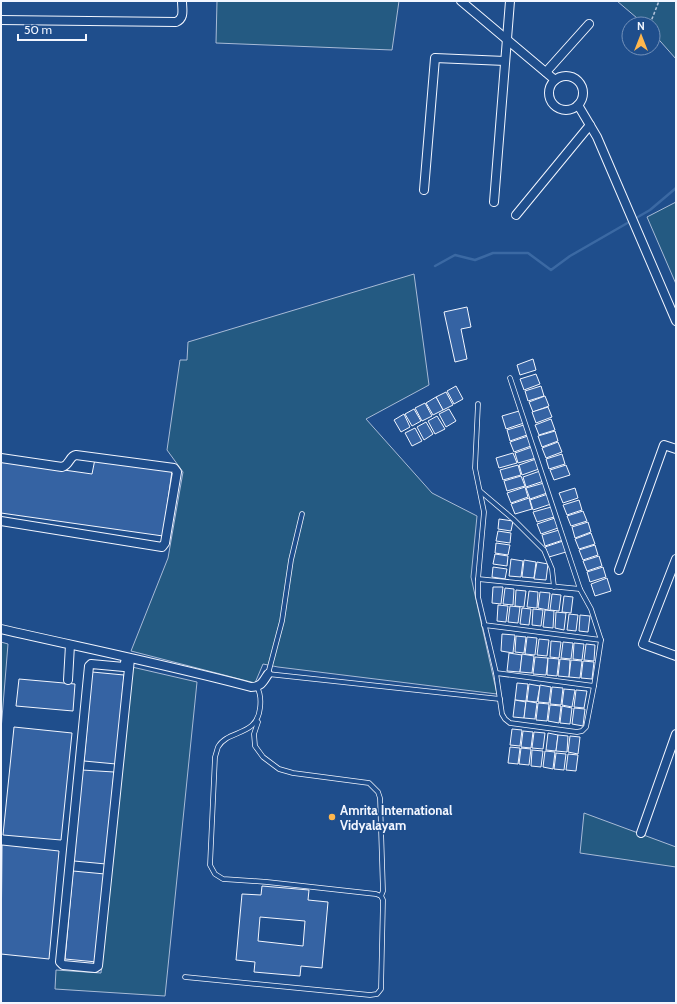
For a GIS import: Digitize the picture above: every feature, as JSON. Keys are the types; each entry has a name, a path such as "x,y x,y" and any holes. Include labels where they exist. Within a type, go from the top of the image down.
{"street":[{"path":"1,20 176,22 183,16 182,1"},
{"path":"461,1 555,80"},
{"path":"494,202 510,1"},
{"path":"546,72 589,24"},
{"path":"424,190 435,58 505,60"},
{"path":"570,77 578,81 583,90 583,95 578,105 568,110 563,110 555,106 549,93 555,80 570,77"},
{"path":"578,105 597,137 676,322"},
{"path":"516,215 590,125"},
{"path":"619,570 664,445 676,449"},
{"path":"1,458 62,467 67,465 72,456 76,455 171,467 174,468 176,472 164,544 162,547 1,521"},
{"path":"676,559 643,644 676,656"},
{"path":"1,629 172,667 251,687 257,687 263,682 268,674"},
{"path":"68,680 70,645"},
{"path":"127,667 90,664 89,666 60,962 63,965 95,968 98,966 128,658"},
{"path":"641,834 676,734"}],"lane":[{"path":"478,404 476,468 484,512 478,579 478,597 496,673 502,714 505,719 510,722 577,732 582,731 586,727 601,640 591,609 580,589 510,378"},
{"path":"479,490 513,519 544,550 552,569 554,587"},
{"path":"302,514 291,560 282,621 268,674 500,699"},
{"path":"478,579 580,589"},
{"path":"484,625 601,640"},
{"path":"496,673 594,686"},
{"path":"185,977 370,994 377,994 381,989 383,900 381,896 383,891 380,798 378,792 369,783 293,773 279,769 263,757 255,746 254,734 260,715 261,701 260,693 257,687"},
{"path":"260,715 255,724 218,746 215,756 210,865 215,874 223,879 267,882 376,894 381,896"}],"path":[{"path":"653,16 659,1"}],"shaded area":[{"path":"217,1 399,1 392,50 216,43"},
{"path":"617,1 676,1 676,59 661,42 661,16 635,16"},
{"path":"676,202 676,284 647,217"},
{"path":"414,274 429,385 366,419 432,493 477,516 471,577 497,694 263,664 255,683 131,651 168,558 183,472 167,450 180,360 187,360 188,342"},
{"path":"1,642 8,644 1,730"},
{"path":"132,667 197,682 165,996 55,989 56,970 101,973"},
{"path":"584,813 676,847 676,867 580,853"}],"building":[{"path":"467,307 471,327 461,329 467,359 455,362 444,312"},
{"path":"533,359 536,370 520,375 517,365"},
{"path":"536,374 540,384 524,390 520,379"},
{"path":"456,386 463,399 454,404 447,391"},
{"path":"541,386 544,396 528,401 525,391"},
{"path":"446,392 453,405 443,410 436,397"},
{"path":"545,396 549,406 533,412 529,402"},
{"path":"436,397 443,410 433,415 426,403"},
{"path":"425,403 432,416 422,421 415,408"},
{"path":"548,407 552,417 536,423 532,412"},
{"path":"414,409 421,421 412,426 405,414"},
{"path":"449,409 456,421 446,427 439,414"},
{"path":"519,411 524,423 506,429 502,416"},
{"path":"404,414 410,427 401,432 394,420"},
{"path":"437,416 445,429 435,434 428,421"},
{"path":"551,419 555,430 539,435 535,425"},
{"path":"426,422 433,434 424,440 417,427"},
{"path":"524,425 527,435 510,441 507,430"},
{"path":"415,428 422,441 412,446 405,433"},
{"path":"555,431 558,441 542,447 538,436"},
{"path":"528,436 531,446 514,452 510,442"},
{"path":"558,442 562,452 546,458 542,448"},
{"path":"532,447 536,458 518,463 515,453"},
{"path":"513,453 517,463 499,468 496,458"},
{"path":"562,454 565,464 549,469 546,459"},
{"path":"95,459 172,471 163,536 1,513 1,461 92,474"},
{"path":"536,459 539,469 522,475 519,465"},
{"path":"518,465 521,475 503,480 500,470"},
{"path":"566,465 570,475 554,480 550,470"},
{"path":"540,471 544,481 526,487 523,477"},
{"path":"521,476 525,486 507,491 504,481"},
{"path":"544,483 547,493 530,499 526,488"},
{"path":"525,487 528,497 511,503 507,493"},
{"path":"575,488 578,498 563,503 559,493"},
{"path":"548,494 551,504 533,510 530,500"},
{"path":"529,498 532,509 515,514 511,504"},
{"path":"579,500 582,510 567,515 563,505"},
{"path":"551,507 554,517 537,522 533,512"},
{"path":"583,511 587,521 571,526 567,516"},
{"path":"555,518 558,528 541,534 537,524"},
{"path":"499,519 513,521 511,531 498,529"},
{"path":"588,522 591,532 575,538 572,527"},
{"path":"559,530 563,540 545,546 542,535"},
{"path":"498,531 511,533 510,543 496,541"},
{"path":"591,533 595,544 579,549 575,539"},
{"path":"563,541 566,552 549,557 545,547"},
{"path":"496,543 510,545 508,555 495,553"},
{"path":"595,545 598,555 583,560 579,550"},
{"path":"495,554 508,556 507,566 493,564"},
{"path":"599,556 602,566 587,571 583,561"},
{"path":"511,559 523,561 521,577 509,576"},
{"path":"524,560 536,562 534,578 522,577"},
{"path":"537,562 548,564 546,580 534,579"},
{"path":"493,567 507,569 505,579 492,577"},
{"path":"603,567 606,577 590,582 587,572"},
{"path":"607,578 611,591 595,596 591,584"},
{"path":"493,587 503,587 501,604 492,603"},
{"path":"505,588 514,589 513,605 503,604"},
{"path":"516,590 526,591 524,607 515,606"},
{"path":"529,591 538,592 537,608 527,607"},
{"path":"540,592 550,593 548,610 538,608"},
{"path":"552,594 561,595 559,611 550,610"},
{"path":"564,596 573,597 571,613 562,612"},
{"path":"498,605 508,606 506,622 497,621"},
{"path":"510,606 520,607 518,623 508,622"},
{"path":"522,608 531,609 529,625 520,624"},
{"path":"533,609 543,610 541,626 532,625"},
{"path":"545,610 554,611 553,628 543,627"},
{"path":"556,612 566,613 564,630 555,628"},
{"path":"569,614 578,615 576,631 567,630"},
{"path":"580,615 590,616 588,632 579,631"},
{"path":"502,634 515,635 513,653 501,651"},
{"path":"516,636 526,637 524,653 515,652"},
{"path":"527,637 537,638 535,655 525,654"},
{"path":"539,639 549,640 547,656 537,655"},
{"path":"551,641 561,642 559,658 550,657"},
{"path":"563,642 573,643 571,659 561,658"},
{"path":"574,643 584,644 582,660 573,659"},
{"path":"586,644 595,645 594,661 584,660"},
{"path":"509,653 522,655 520,672 507,671"},
{"path":"522,654 534,656 532,673 520,672"},
{"path":"535,657 548,658 546,675 533,674"},
{"path":"548,658 559,659 557,676 547,675"},
{"path":"560,659 570,660 569,677 558,676"},
{"path":"571,660 582,661 580,678 569,677"},
{"path":"583,661 594,662 592,679 581,678"},
{"path":"92,672 124,675 116,764 84,761"},
{"path":"19,679 75,684 73,711 16,706"},
{"path":"517,683 528,684 526,701 515,700"},
{"path":"529,684 540,686 537,702 527,701"},
{"path":"540,685 551,687 549,703 538,702"},
{"path":"552,687 563,688 561,705 550,704"},
{"path":"564,689 575,690 572,707 562,705"},
{"path":"576,690 587,691 584,708 574,707"},
{"path":"515,700 526,702 524,718 513,717"},
{"path":"526,701 537,703 535,719 524,718"},
{"path":"538,703 549,704 547,721 536,720"},
{"path":"550,705 561,706 559,723 548,721"},
{"path":"562,706 572,708 570,724 560,723"},
{"path":"574,708 585,709 583,726 572,724"},
{"path":"14,727 72,733 61,840 3,835"},
{"path":"512,729 522,730 520,746 510,745"},
{"path":"523,731 533,732 531,748 521,747"},
{"path":"534,732 545,733 543,749 532,748"},
{"path":"548,733 558,735 556,751 546,750"},
{"path":"558,735 568,736 567,752 556,751"},
{"path":"570,736 580,737 578,754 568,752"},
{"path":"510,747 520,748 518,764 508,763"},
{"path":"521,748 531,749 529,765 519,764"},
{"path":"532,750 543,751 541,767 531,766"},
{"path":"545,751 555,752 553,769 543,767"},
{"path":"556,753 566,754 564,770 554,769"},
{"path":"568,754 578,755 576,771 566,770"},
{"path":"82,770 114,772 106,864 74,861"},
{"path":"2,845 59,851 49,959 1,954"},
{"path":"73,871 105,874 97,962 65,959"},
{"path":"262,886 309,890 308,900 328,902 322,968 301,966 300,976 254,972 255,962 236,960 242,894 261,895","holes":["260,917 305,921 303,946 258,941"]}],"waterway":[{"path":"435,266 455,255 475,260 493,253 528,253 551,270 570,256 650,210 676,188"}],"place":[{"name":"Amrita International Vidyalayam","path":"332,817"}]}
